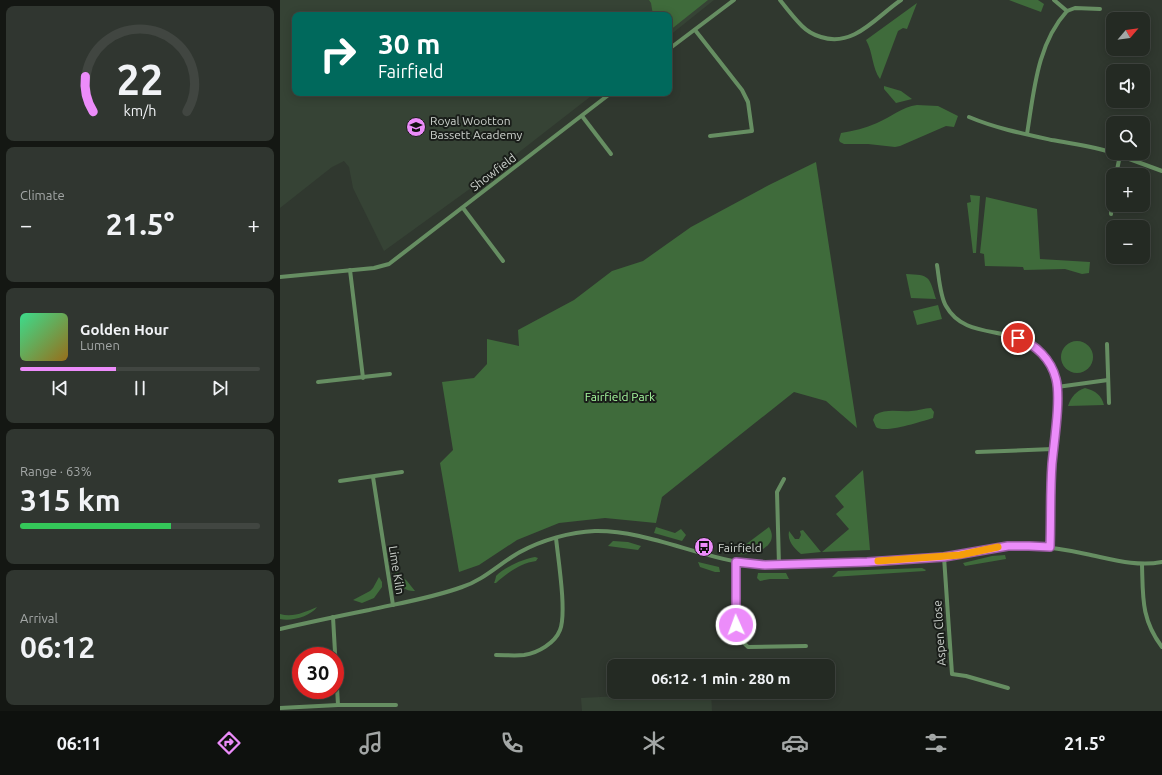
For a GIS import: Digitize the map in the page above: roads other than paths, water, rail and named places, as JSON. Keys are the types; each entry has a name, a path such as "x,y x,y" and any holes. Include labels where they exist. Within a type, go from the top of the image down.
{"street":[{"path":"672,47 734,0"},
{"path":"780,0 803,28 826,39 837,40 848,38 858,33 902,0"},
{"path":"1054,0 1067,11"},
{"path":"1027,134 1039,65 1048,37 1055,25 1067,11 1075,8 1100,9"},
{"path":"695,30 742,90 748,102 752,132 710,136"},
{"name":"Showfield","path":"350,270 374,268 389,264 608,96"},
{"path":"582,116 611,154"},
{"path":"969,117 989,126 1106,150"},
{"path":"1133,160 1162,171"},
{"path":"463,208 503,261"},
{"path":"937,265 946,306 955,318 966,325 1018,338 1032,344 1043,354 1056,379 1057,387 1053,449 1050,547"},
{"path":"280,277 315,275 350,270 363,378"},
{"path":"1107,344 1109,403"},
{"path":"318,382 390,374"},
{"path":"1057,387 1108,380"},
{"path":"977,452 1053,449"},
{"path":"340,481 402,472"},
{"name":"Lime Kiln","path":"280,629 393,605 373,477"},
{"path":"779,565 777,492 784,479"},
{"path":"393,605 448,592 466,586 489,573 520,551 536,544 576,533 610,531 636,535 736,562 765,565 867,562 944,557 1008,546 1050,547 1119,561 1142,564 1162,562"},
{"path":"496,655 524,655 532,653 553,640 561,629 564,615 556,538"},
{"name":"Aspen Close","path":"944,557 952,674 966,676 1008,688"},
{"path":"736,562 736,625 744,644 748,647 806,646"},
{"path":"1142,564 1143,605 1147,620 1162,647"},
{"path":"333,617 338,705"},
{"path":"280,708 338,705 396,705"}],"place":[{"name":"Royal Wootton Bassett Academy","path":"416,127"},
{"name":"Fairfield","path":"704,547"}],"park label":[{"name":"Fairfield Park","path":"620,396"}]}
